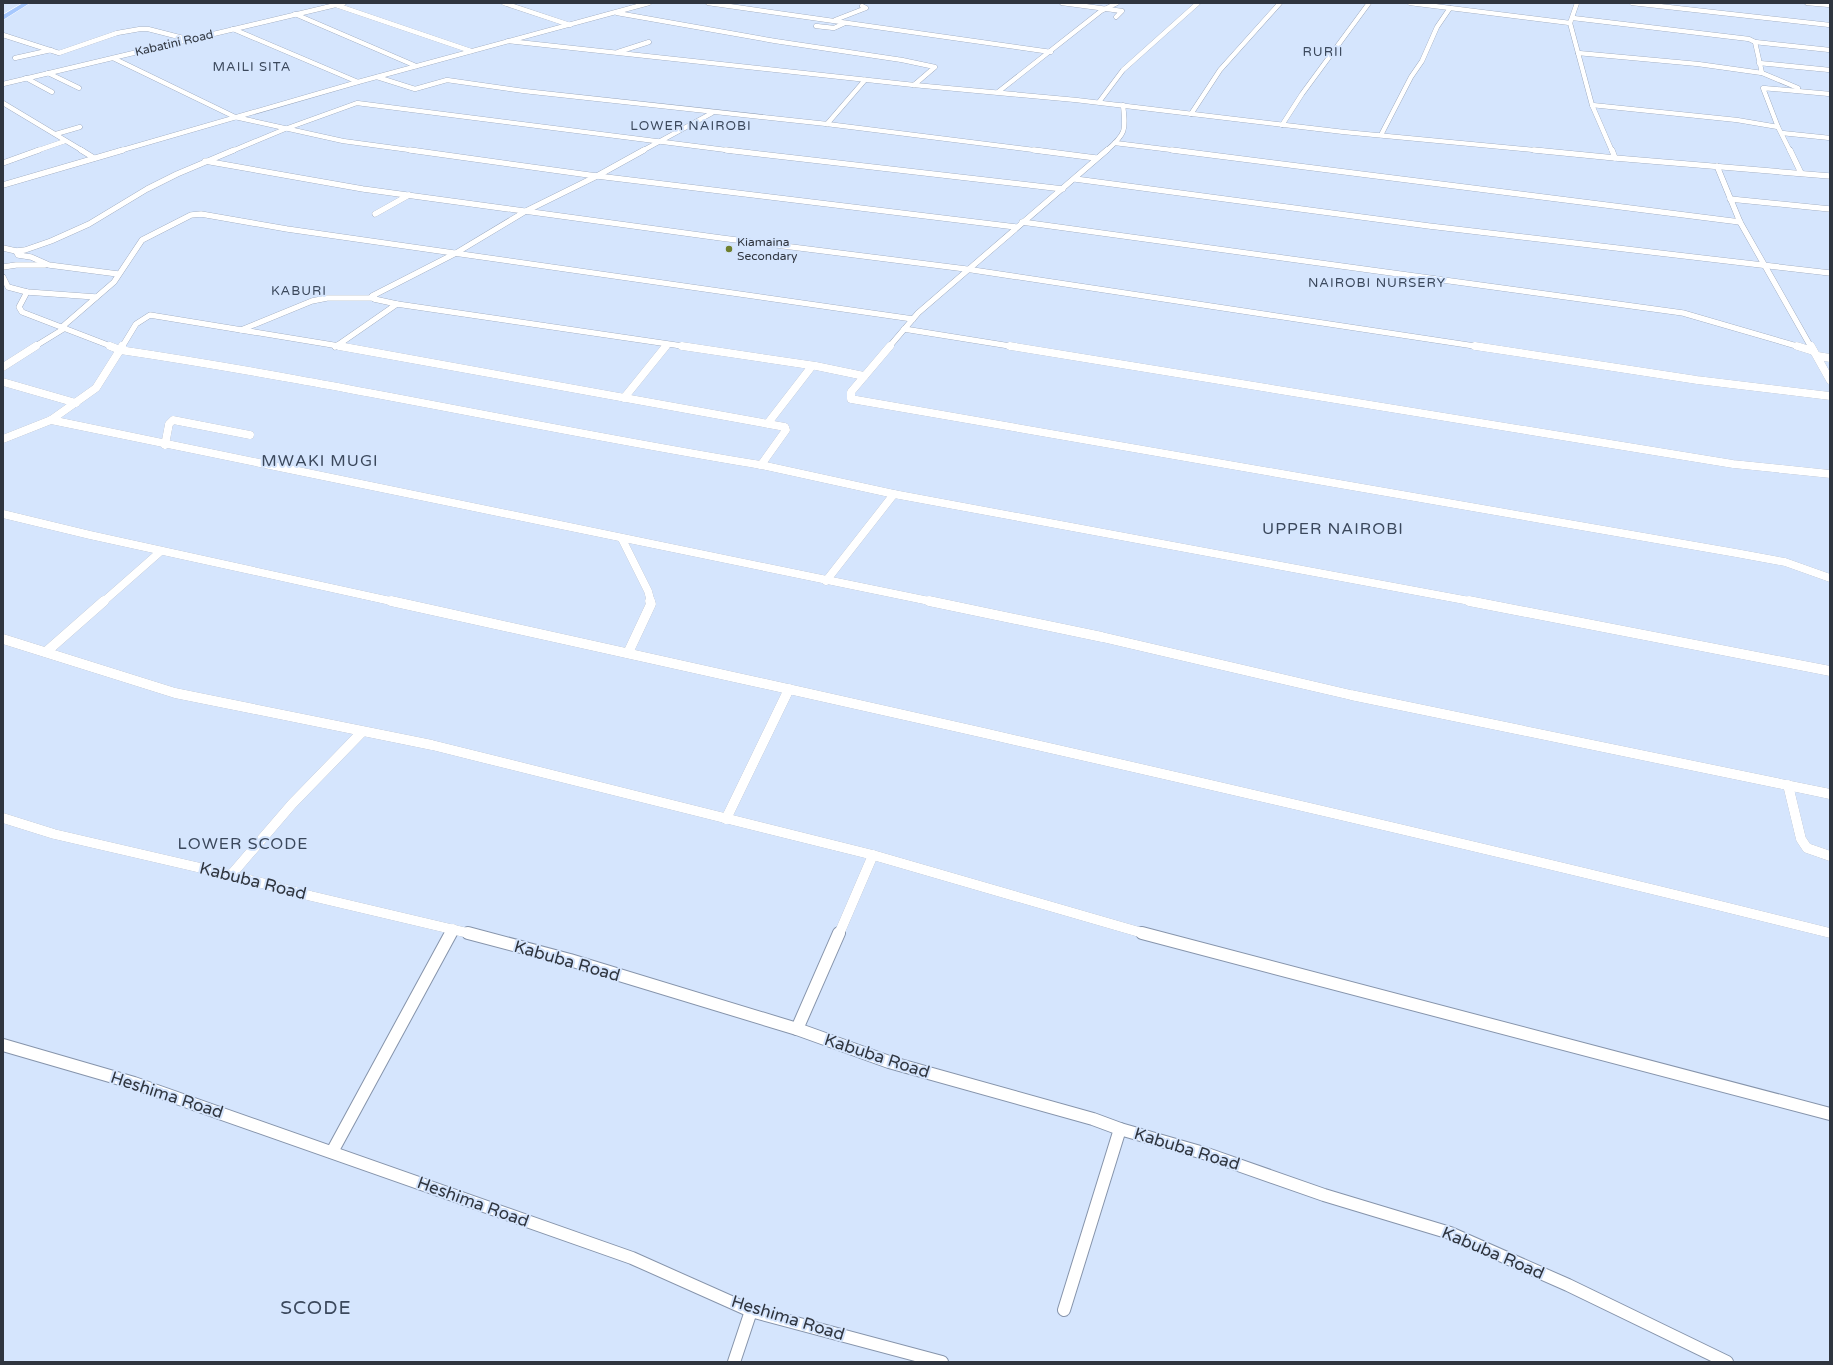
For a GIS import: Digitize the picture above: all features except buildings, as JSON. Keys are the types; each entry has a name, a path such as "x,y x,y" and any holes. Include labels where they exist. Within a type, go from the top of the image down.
{"highway":[{"path":"3,18 27,3"}],"street":[{"name":"Kabatini Road","path":"3,84 344,3"},
{"path":"504,3 570,25"},
{"path":"3,185 358,82 649,3"},
{"path":"708,3 1050,52"},
{"path":"1062,3 1122,11 1116,17"},
{"path":"998,92 1101,11 1117,3"},
{"path":"1099,102 1123,70 1198,3"},
{"path":"1191,114 1200,96 1244,43 1280,3"},
{"path":"1282,125 1310,82 1339,46 1356,19 1369,3"},
{"path":"1410,3 1570,23"},
{"path":"1576,3 1573,18 1570,23 1592,105 1615,158"},
{"path":"1632,3 1830,26"},
{"path":"1807,3 1830,5"},
{"path":"336,5 471,51"},
{"path":"833,21 866,8 862,6"},
{"path":"1381,135 1411,77 1422,61 1437,28 1450,8"},
{"path":"614,13 768,40 902,60 935,67 914,85"},
{"path":"295,14 416,66"},
{"path":"1573,18 1749,39 1755,42 1830,50"},
{"path":"816,26 834,28 845,22"},
{"path":"3,36 62,52 117,33 140,29 148,29 188,40"},
{"path":"233,29 358,82"},
{"path":"508,41 864,80 1099,102 1282,125 1615,158 1830,176"},
{"path":"614,53 649,42"},
{"path":"1755,42 1762,73"},
{"path":"15,58 51,50"},
{"path":"1578,53 1684,63 1762,73 1805,92"},
{"path":"113,58 235,117 343,141 597,176 1016,227"},
{"path":"1759,63 1830,70"},
{"path":"48,73 79,88"},
{"path":"377,77 415,89 447,80 498,88 712,113 827,124 1096,158"},
{"path":"26,78 52,92"},
{"path":"827,124 864,80"},
{"path":"1801,173 1778,127 1763,88 1830,94"},
{"path":"3,103 94,158"},
{"path":"3,248 16,251 26,250 45,243 89,224 147,189 206,161 285,129 350,105 360,103 779,157 1063,189"},
{"path":"1124,105 1124,134 1096,158 1075,179 1016,227 918,313 851,392 851,399 1736,553 1785,562 1830,578"},
{"path":"1592,105 1737,120 1778,127"},
{"path":"372,298 374,295 456,253 526,211 597,176 712,113"},
{"path":"56,134 80,127"},
{"path":"1782,133 1830,138"},
{"path":"3,163 65,141"},
{"path":"1115,143 1740,222"},
{"path":"206,161 363,189 966,270 1698,380 1830,396"},
{"path":"1717,166 1740,222 1830,380"},
{"path":"1075,179 1360,218 1830,273"},
{"path":"375,214 409,195"},
{"path":"1730,199 1830,209"},
{"path":"3,367 63,327 114,282 118,274 146,237 198,214 287,229 565,270 913,319"},
{"path":"1022,222 1683,313 1830,358"},
{"path":"16,251 18,255 31,257 49,265"},
{"path":"33,265 41,261"},
{"path":"3,267 49,265 118,274"},
{"path":"3,277 8,287 27,292 96,297"},
{"path":"27,292 19,307 21,310 120,350 229,366 663,449 761,465 894,494 1570,620 1830,671"},
{"path":"241,330 312,300 327,298 372,298 397,304 812,366 864,376"},
{"path":"335,347 397,304"},
{"path":"3,440 51,420 96,388 136,326 143,318 150,315 335,347 398,356 785,427 786,430 761,465"},
{"path":"904,329 1733,464 1830,474"},
{"path":"624,398 667,345"},
{"path":"768,423 812,366"},
{"path":"3,382 76,403"},
{"path":"51,420 165,445 1102,637 1351,695 1830,794"},
{"path":"165,445 169,424 173,420 250,435"},
{"path":"826,581 894,494"},
{"path":"3,514 447,615 789,689 1602,876 1830,933"},
{"path":"622,539 648,591 651,604 628,653"},
{"path":"46,652 161,551"},
{"path":"3,639 175,693 432,746 873,855 1107,924 1830,1114"},
{"path":"726,819 789,689"},
{"path":"232,875 292,804 362,732"},
{"path":"1788,785 1801,839 1807,848 1830,856"},
{"name":"Kabuba Road","path":"3,818 54,834 232,875 311,896 453,928 570,960 688,998 797,1029 889,1062 1093,1119 1120,1129 1208,1154 1324,1195 1450,1233 1568,1285 1727,1362"},
{"path":"797,1029 873,855"},
{"path":"332,1152 453,928"},
{"name":"Heshima Road","path":"3,1045 134,1083 632,1258 751,1311 942,1362"},
{"path":"1064,1310 1120,1129"},
{"path":"734,1362 751,1311"}],"place":[{"name":"Kiamaina Secondary","path":"729,249"}],"district":[{"name":"RURII","path":"1323,52"},
{"name":"MAILI SITA","path":"252,67"},
{"name":"LOWER NAIROBI","path":"691,126"},
{"name":"NAIROBI NURSERY","path":"1377,283"},
{"name":"KABURI","path":"299,291"},
{"name":"MWAKI MUGI","path":"320,461"},
{"name":"UPPER NAIROBI","path":"1333,529"},
{"name":"LOWER SCODE","path":"243,844"},
{"name":"SCODE","path":"316,1308"}]}
